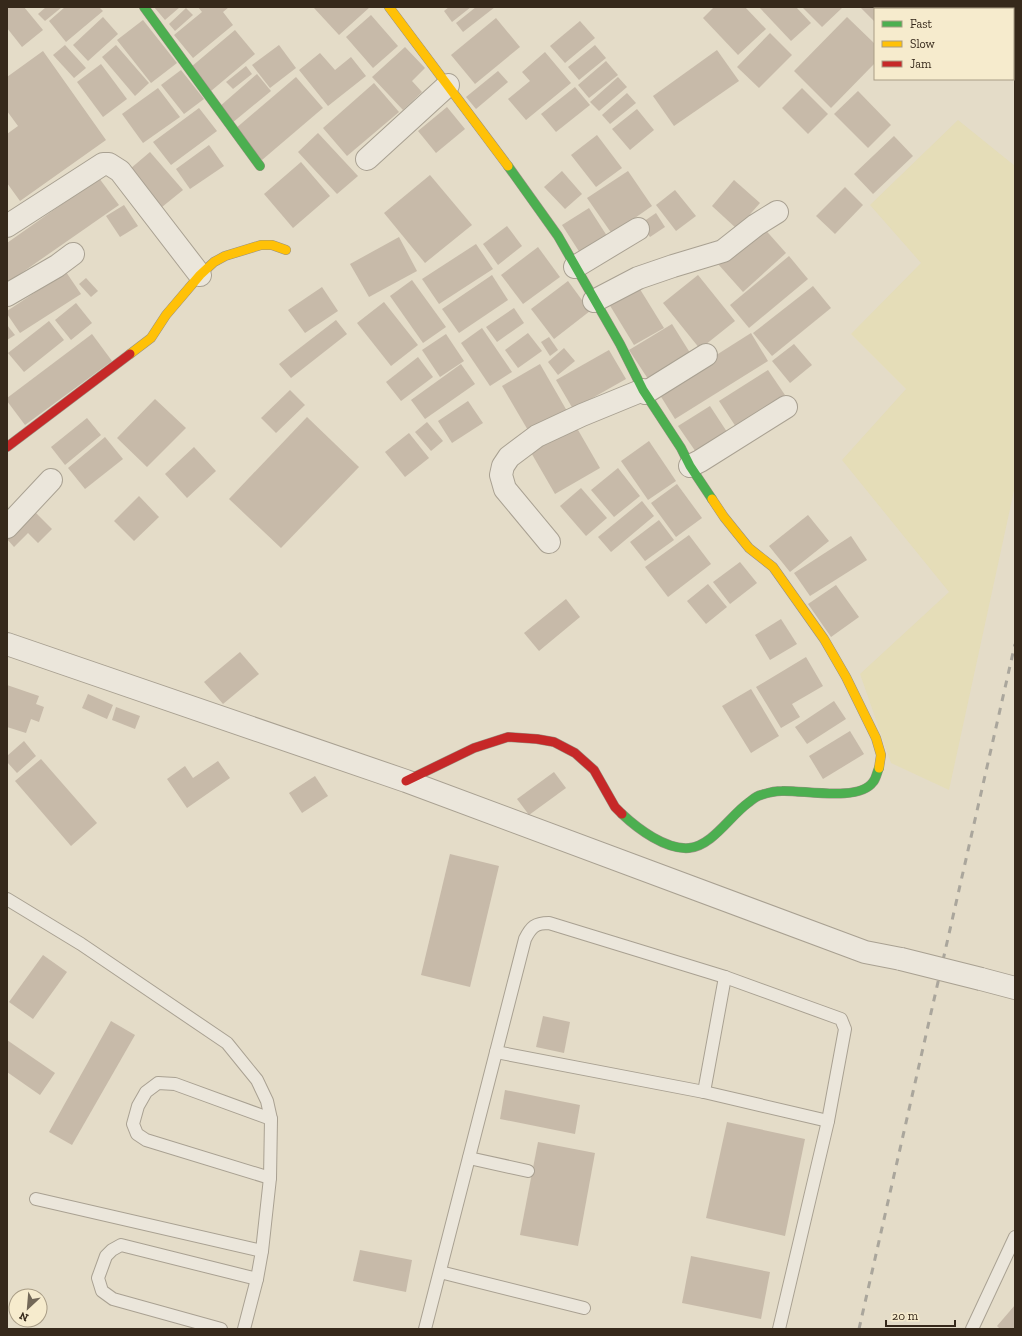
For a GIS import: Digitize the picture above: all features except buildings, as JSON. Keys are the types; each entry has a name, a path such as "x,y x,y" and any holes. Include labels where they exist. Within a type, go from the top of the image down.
{"street":[{"path":"144,7 260,166"},
{"path":"389,7 526,189 558,236 620,344 644,391 681,448 690,466 724,517 749,548 773,567 824,639 846,677 876,738 881,755 879,768 873,783 861,791 845,794 782,791 759,795 740,809 704,843 690,848 676,847 654,838 635,826 615,807 594,770 575,753 554,742 508,737 474,748 406,781"},
{"path":"367,159 448,85"},
{"path":"7,226 103,164 109,164 120,171 200,274"},
{"path":"594,301 638,278 723,251 756,225 777,212"},
{"path":"575,267 638,229"},
{"path":"7,447 151,338 166,315 200,274 214,262 225,256 261,245 272,245 286,250"},
{"path":"7,295 57,266 73,254"},
{"path":"549,542 505,489 501,475 503,466 509,457 537,436 582,415 644,391 706,355"},
{"path":"690,466 786,408"},
{"path":"7,527 51,480"},
{"path":"7,644 406,781 865,952 901,959 1015,988"}],"lane":[{"path":"7,899 81,944 227,1043 257,1080 267,1102 271,1119 270,1178 262,1251 257,1279 244,1329"},
{"path":"425,1329 525,939 530,930 539,923 549,922 725,977 841,1019 846,1030 828,1121 779,1329"},
{"path":"704,1092 725,977"},
{"path":"496,1052 704,1092 828,1121"},
{"path":"270,1178 146,1140 137,1134 133,1124 138,1106 146,1092 158,1083 175,1084 271,1119"},
{"path":"469,1158 528,1171"},
{"path":"36,1199 262,1251"},
{"path":"972,1329 1015,1238"},
{"path":"221,1329 113,1299 102,1291 98,1278 106,1256 112,1250 121,1246 257,1279"},
{"path":"440,1272 584,1308"}],"shaded area":[{"path":"958,120 1015,166 1015,486 949,790 891,763 860,674 949,592 842,460 906,389 851,334 921,263 870,205"}],"railway":[{"path":"859,1329 1015,644"}],"traffic: fast":[{"path":"144,7 260,166"},
{"path":"508,166 558,236 620,344 643,390 712,499"},
{"path":"622,814 644,832 662,842 671,846 689,848 697,846 713,836 754,798 779,791 830,794 856,792 866,788 873,782 879,768"}],"traffic: slow":[{"path":"389,7 508,166"},
{"path":"130,354 151,338 166,315 200,275 214,262 225,256 261,245 272,245 286,250"},
{"path":"712,499 724,517 749,548 773,567 824,639 846,677 876,738 881,755 879,768"}],"traffic: jam":[{"path":"7,447 130,354"},
{"path":"406,781 474,748 508,737 537,739 554,742 575,753 594,770 615,807 622,814"}]}
